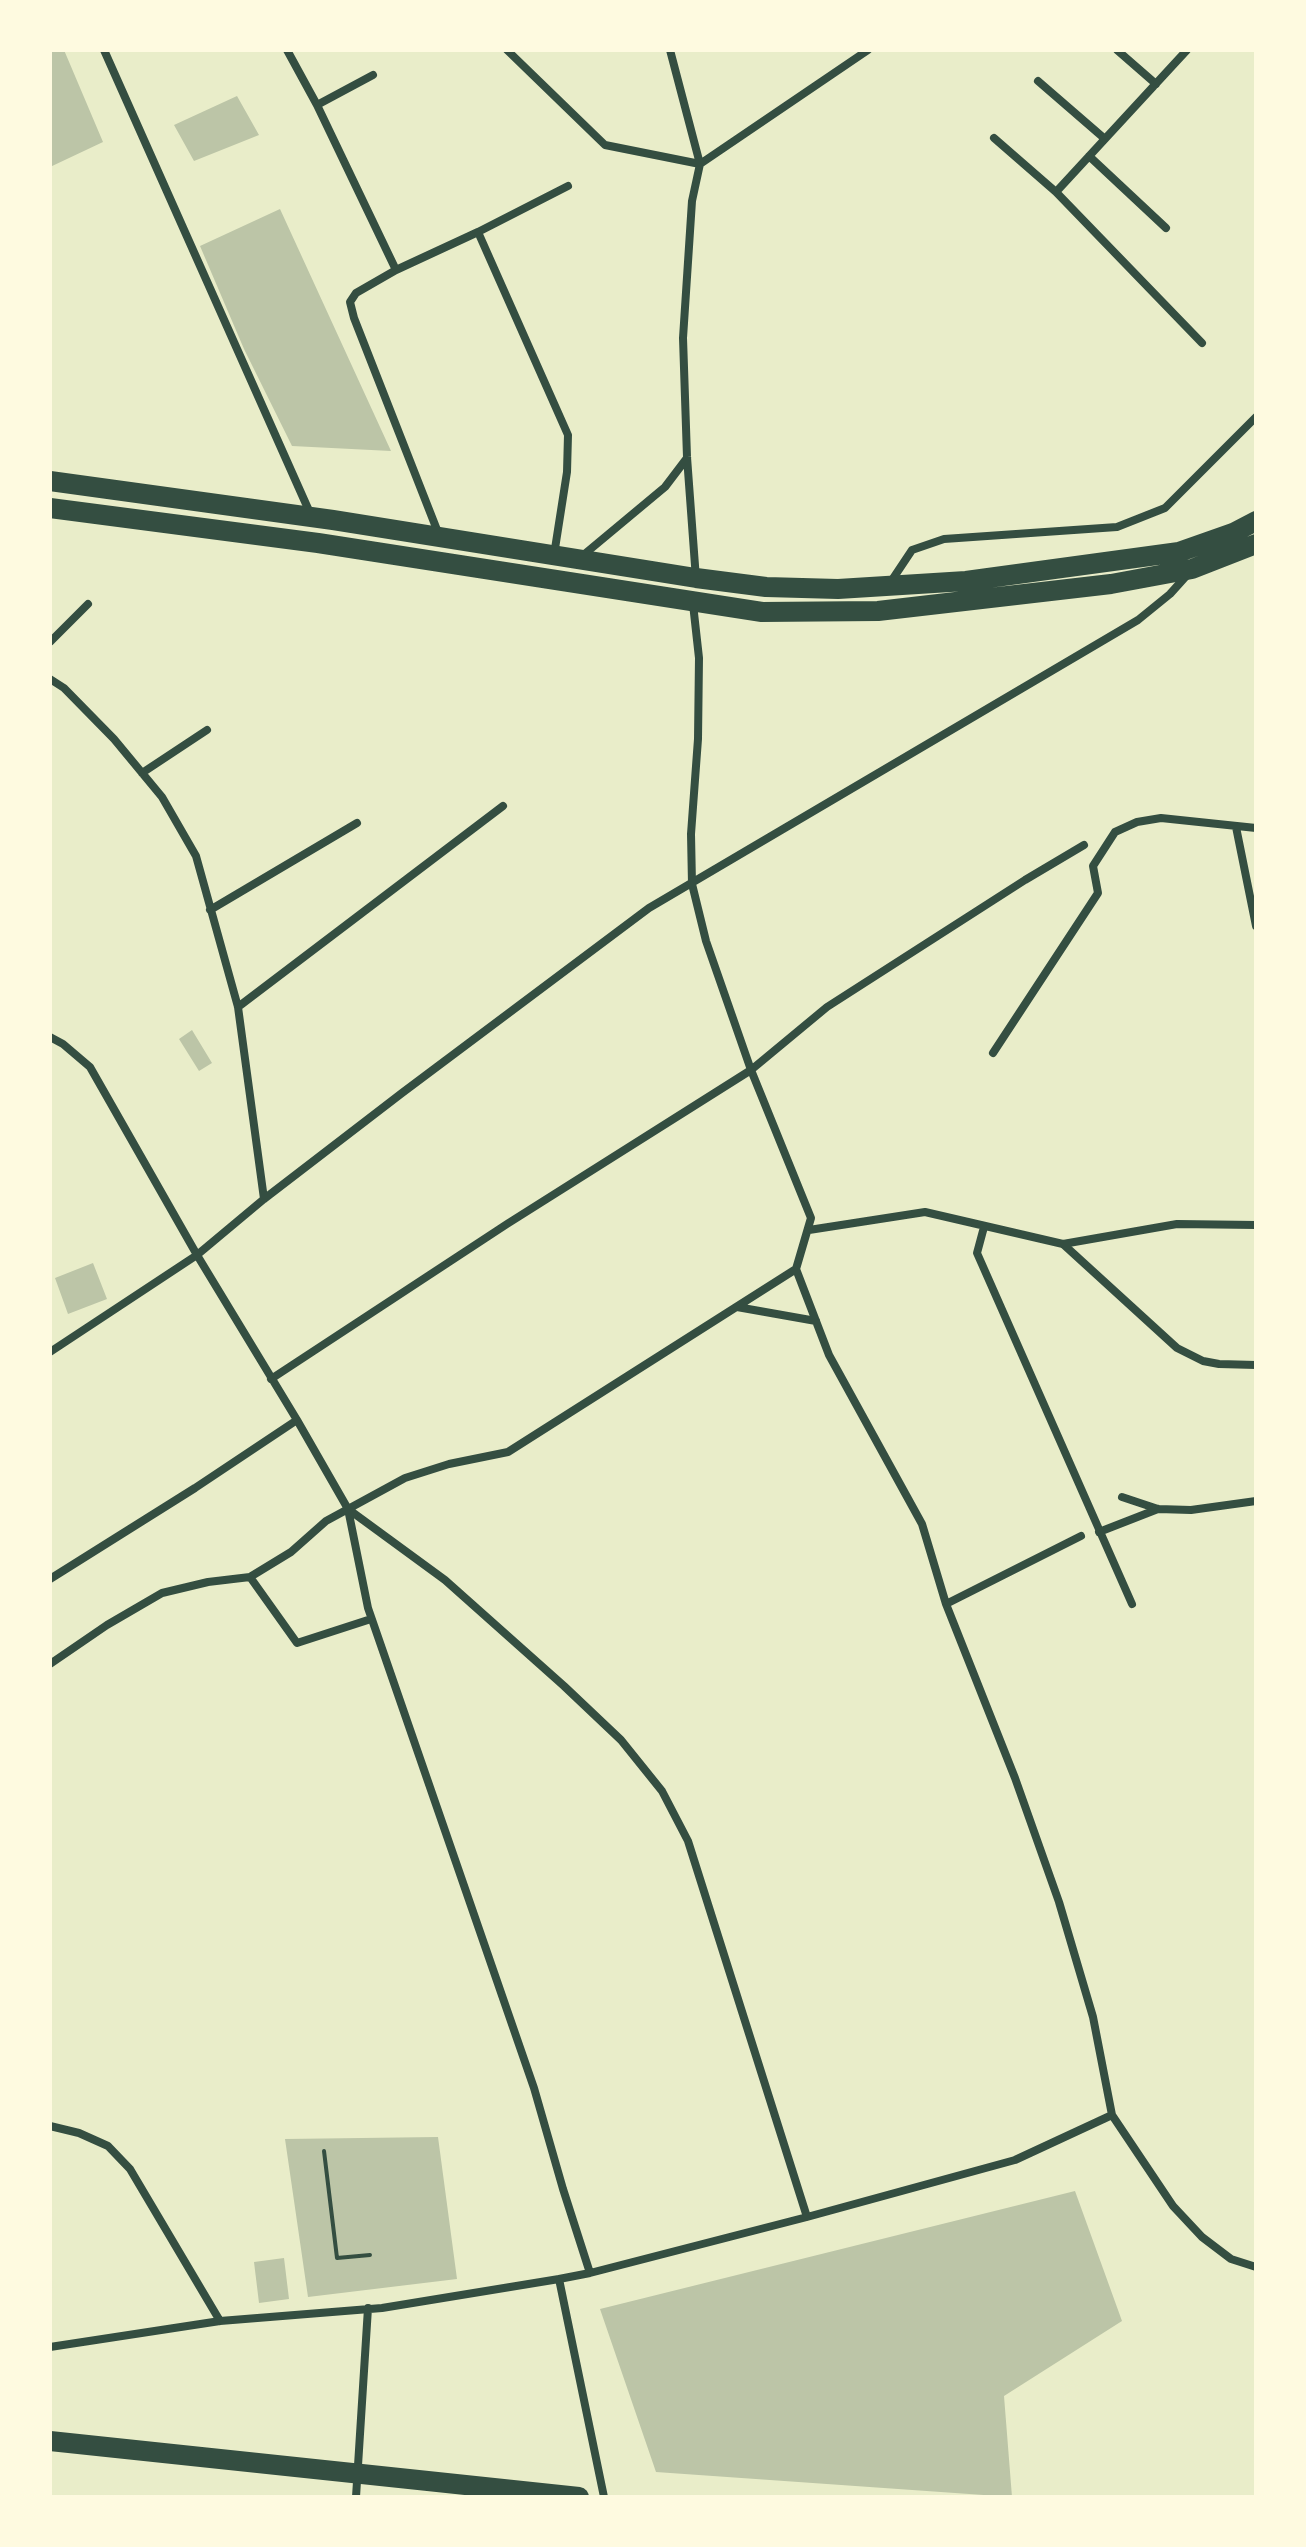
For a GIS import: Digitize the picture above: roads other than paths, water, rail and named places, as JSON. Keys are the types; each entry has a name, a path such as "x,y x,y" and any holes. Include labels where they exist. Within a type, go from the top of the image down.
{"main road":[{"path":"50,481 439,536 766,587 838,589 981,579 1179,552 1208,543 1256,521"},
{"path":"50,508 318,543 762,612 878,611 1111,584 1192,569 1256,544"},
{"path":"50,2441 579,2497"}],"street":[{"path":"104,50 312,518"},
{"path":"287,50 317,105 396,270"},
{"path":"507,50 605,145 700,164 868,50"},
{"path":"50,1664 107,1625 162,1593 208,1582 250,1577 291,1552 326,1521 405,1478 449,1464 508,1452 796,1269 811,1218 751,1070 706,941 692,884 691,834 698,739 699,658 693,603 696,578 687,457 683,338 692,201 700,164 670,50"},
{"path":"1117,50 1156,84"},
{"path":"1056,192 1187,50"},
{"path":"317,105 373,75"},
{"path":"1038,81 1105,139"},
{"path":"994,138 1056,192 1202,343"},
{"path":"1089,156 1166,228"},
{"path":"439,536 350,302 356,293 396,270 568,186"},
{"path":"478,232 568,435 567,472 554,556"},
{"path":"887,586 912,550 944,539 1117,527 1165,508 1256,417"},
{"path":"579,559 665,487 687,457"},
{"path":"50,1352 197,1255 402,1093 649,908 1138,620 1170,594 1192,569 1208,543"},
{"path":"50,642 88,604"},
{"path":"50,679 64,688 114,739 162,797 196,856 238,1007 264,1199"},
{"path":"142,773 207,730"},
{"path":"238,1007 503,806"},
{"path":"993,1053 1098,893 1093,866 1115,832 1137,822 1161,818 1256,828"},
{"path":"210,910 357,823"},
{"path":"1236,827 1256,926"},
{"path":"271,1379 507,1224 751,1070 827,1007 1084,845"},
{"path":"50,1037 90,1067 348,1509 371,1619 524,2058 590,2273"},
{"path":"809,1230 925,1212 1063,1244 1177,1224 1256,1225"},
{"path":"984,1227 977,1253 1132,1604"},
{"path":"1063,1244 1177,1348 1203,1361 1256,1365"},
{"path":"796,1269 829,1355 922,1524 946,1604 1015,1778 1059,1902 1093,2017 1112,2115 1173,2206 1202,2237 1231,2259 1256,2267"},
{"path":"736,1307 816,1321"},
{"path":"50,1579 297,1420"},
{"path":"1122,1497 1158,1509 1191,1510 1256,1501"},
{"path":"348,1509 445,1580 564,1686 621,1740 662,1791 688,1841 807,2217"},
{"path":"1099,1532 1158,1509"},
{"path":"946,1604 1081,1536"},
{"path":"250,1577 297,1643 371,1619"},
{"path":"50,2347 220,2321 368,2308 590,2273 1015,2160 1112,2115"},
{"path":"50,2126 79,2133 108,2146 130,2169 220,2321"},
{"path":"559,2279 604,2497"},
{"path":"356,2497 368,2308"}]}
